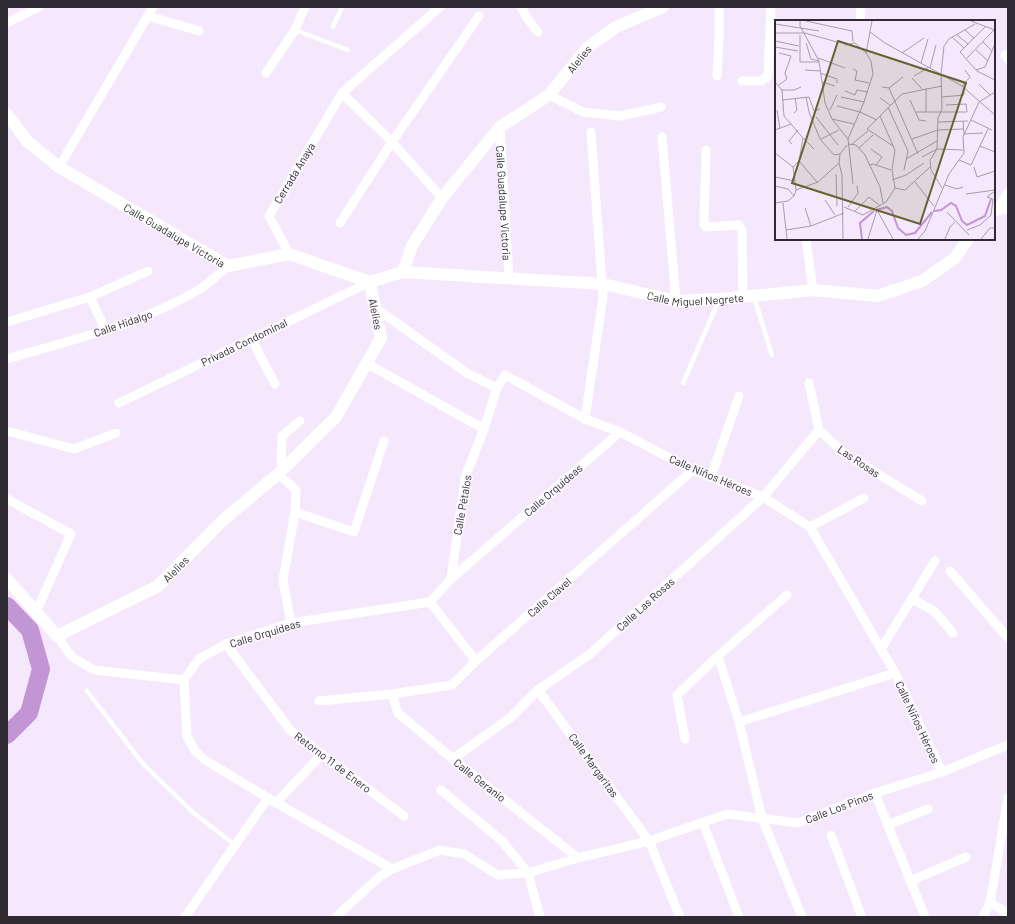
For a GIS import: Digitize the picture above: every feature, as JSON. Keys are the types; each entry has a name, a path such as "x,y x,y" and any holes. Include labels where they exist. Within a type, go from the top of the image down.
{"street":[{"path":"18,7 19,17"},
{"path":"7,23 39,7"},
{"path":"59,167 153,7"},
{"path":"266,73 295,30 305,7"},
{"path":"440,7 342,93 392,142 442,198"},
{"path":"521,7 527,18 538,32"},
{"name":"Alelies","path":"403,272 412,246 442,198 500,127 549,94 588,47 616,27 664,7"},
{"path":"717,76 719,7"},
{"path":"742,81 761,81 768,76 771,7"},
{"path":"860,20 861,7"},
{"path":"148,16 199,31"},
{"path":"340,223 392,142 479,16"},
{"name":"Cerrada Anaya","path":"289,254 269,216 342,93"},
{"path":"549,94 583,112 620,116 661,107"},
{"name":"Calle Guadalupe Victoria","path":"7,114 27,141 59,167 228,266 289,254"},
{"name":"Calle Guadalupe Victoria","path":"500,127 510,279"},
{"path":"585,419 603,297 591,132"},
{"path":"662,137 676,301"},
{"path":"706,150 704,224 706,227 739,225 742,230 749,296"},
{"path":"1000,209 1008,192"},
{"path":"806,240 813,290"},
{"name":"Calle Miguel Negrete","path":"403,272 603,284 676,301 720,299 813,290 878,296 922,281 955,258 967,240"},
{"path":"289,254 370,282 403,272"},
{"name":"Calle Hidalgo","path":"7,359 105,329 158,310 201,289 228,266"},
{"path":"7,322 90,297 148,271"},
{"name":"Alelies","path":"57,636 158,586 221,522 281,471 336,417 380,338 370,282"},
{"name":"Privada Condominal","path":"119,403 251,338 370,282"},
{"path":"90,297 105,329"},
{"path":"374,307 467,373 497,388"},
{"path":"251,338 275,384"},
{"path":"366,363 484,429"},
{"name":"Calle Niños Héroes","path":"497,388 505,375 585,419 620,432 693,470 763,497 810,527 895,673 942,772"},
{"path":"809,382 819,430"},
{"name":"Calle Pétalos","path":"450,579 465,478 484,429 497,388"},
{"path":"710,477 739,396"},
{"path":"290,622 283,580 295,512 296,490 281,471 282,436 300,421"},
{"name":"Calle Las Rosas","path":"453,759 511,717 538,690 590,654 763,497 819,430"},
{"name":"Las Rosas","path":"819,430 844,453 922,501"},
{"path":"7,431 74,449 116,433"},
{"name":"Calle Orquídeas","path":"184,680 198,659 226,644 290,622 430,602 450,579 620,432"},
{"path":"295,512 354,532 384,441"},
{"name":"Calle Clavel","path":"319,701 392,694 452,685 476,660 693,470"},
{"path":"810,527 864,498"},
{"path":"7,499 72,534 36,612"},
{"path":"881,649 935,561"},
{"path":"950,571 1008,638"},
{"path":"7,579 57,636 72,657 94,670 184,680 187,736 195,751 205,760 392,869"},
{"path":"685,739 677,696 718,656 787,595"},
{"path":"912,599 934,611 953,633"},
{"path":"430,602 476,660"},
{"name":"Retorno 11 de Enero","path":"226,644 290,730 404,816"},
{"path":"718,656 739,722 762,818 802,917"},
{"path":"739,722 895,673"},
{"name":"Calle Margaritas","path":"538,690 650,841 680,917"},
{"name":"Calle Geranio","path":"392,694 398,712 453,759 578,858"},
{"name":"Calle Los Pinos","path":"336,917 379,877 392,869 440,850 464,854 498,875 528,873 578,858 650,841 727,814 798,822 875,793 942,772 1008,745"},
{"path":"186,917 235,845 272,800 322,754"},
{"path":"441,790 502,841 528,873 540,917"},
{"path":"875,793 925,917"},
{"path":"983,917 990,903 1008,798"},
{"path":"888,824 928,809"},
{"path":"702,823 739,917"},
{"path":"831,835 862,917"},
{"path":"910,881 966,857"},
{"path":"990,903 1008,913"}],"lane":[{"path":"333,27 342,7"},
{"path":"295,30 348,50"},
{"path":"749,296 772,355"},
{"path":"683,383 720,299"},
{"path":"87,691 144,765 195,814 235,845"}],"waterway":[{"path":"7,606 30,630 41,669 29,713 7,735"}]}
